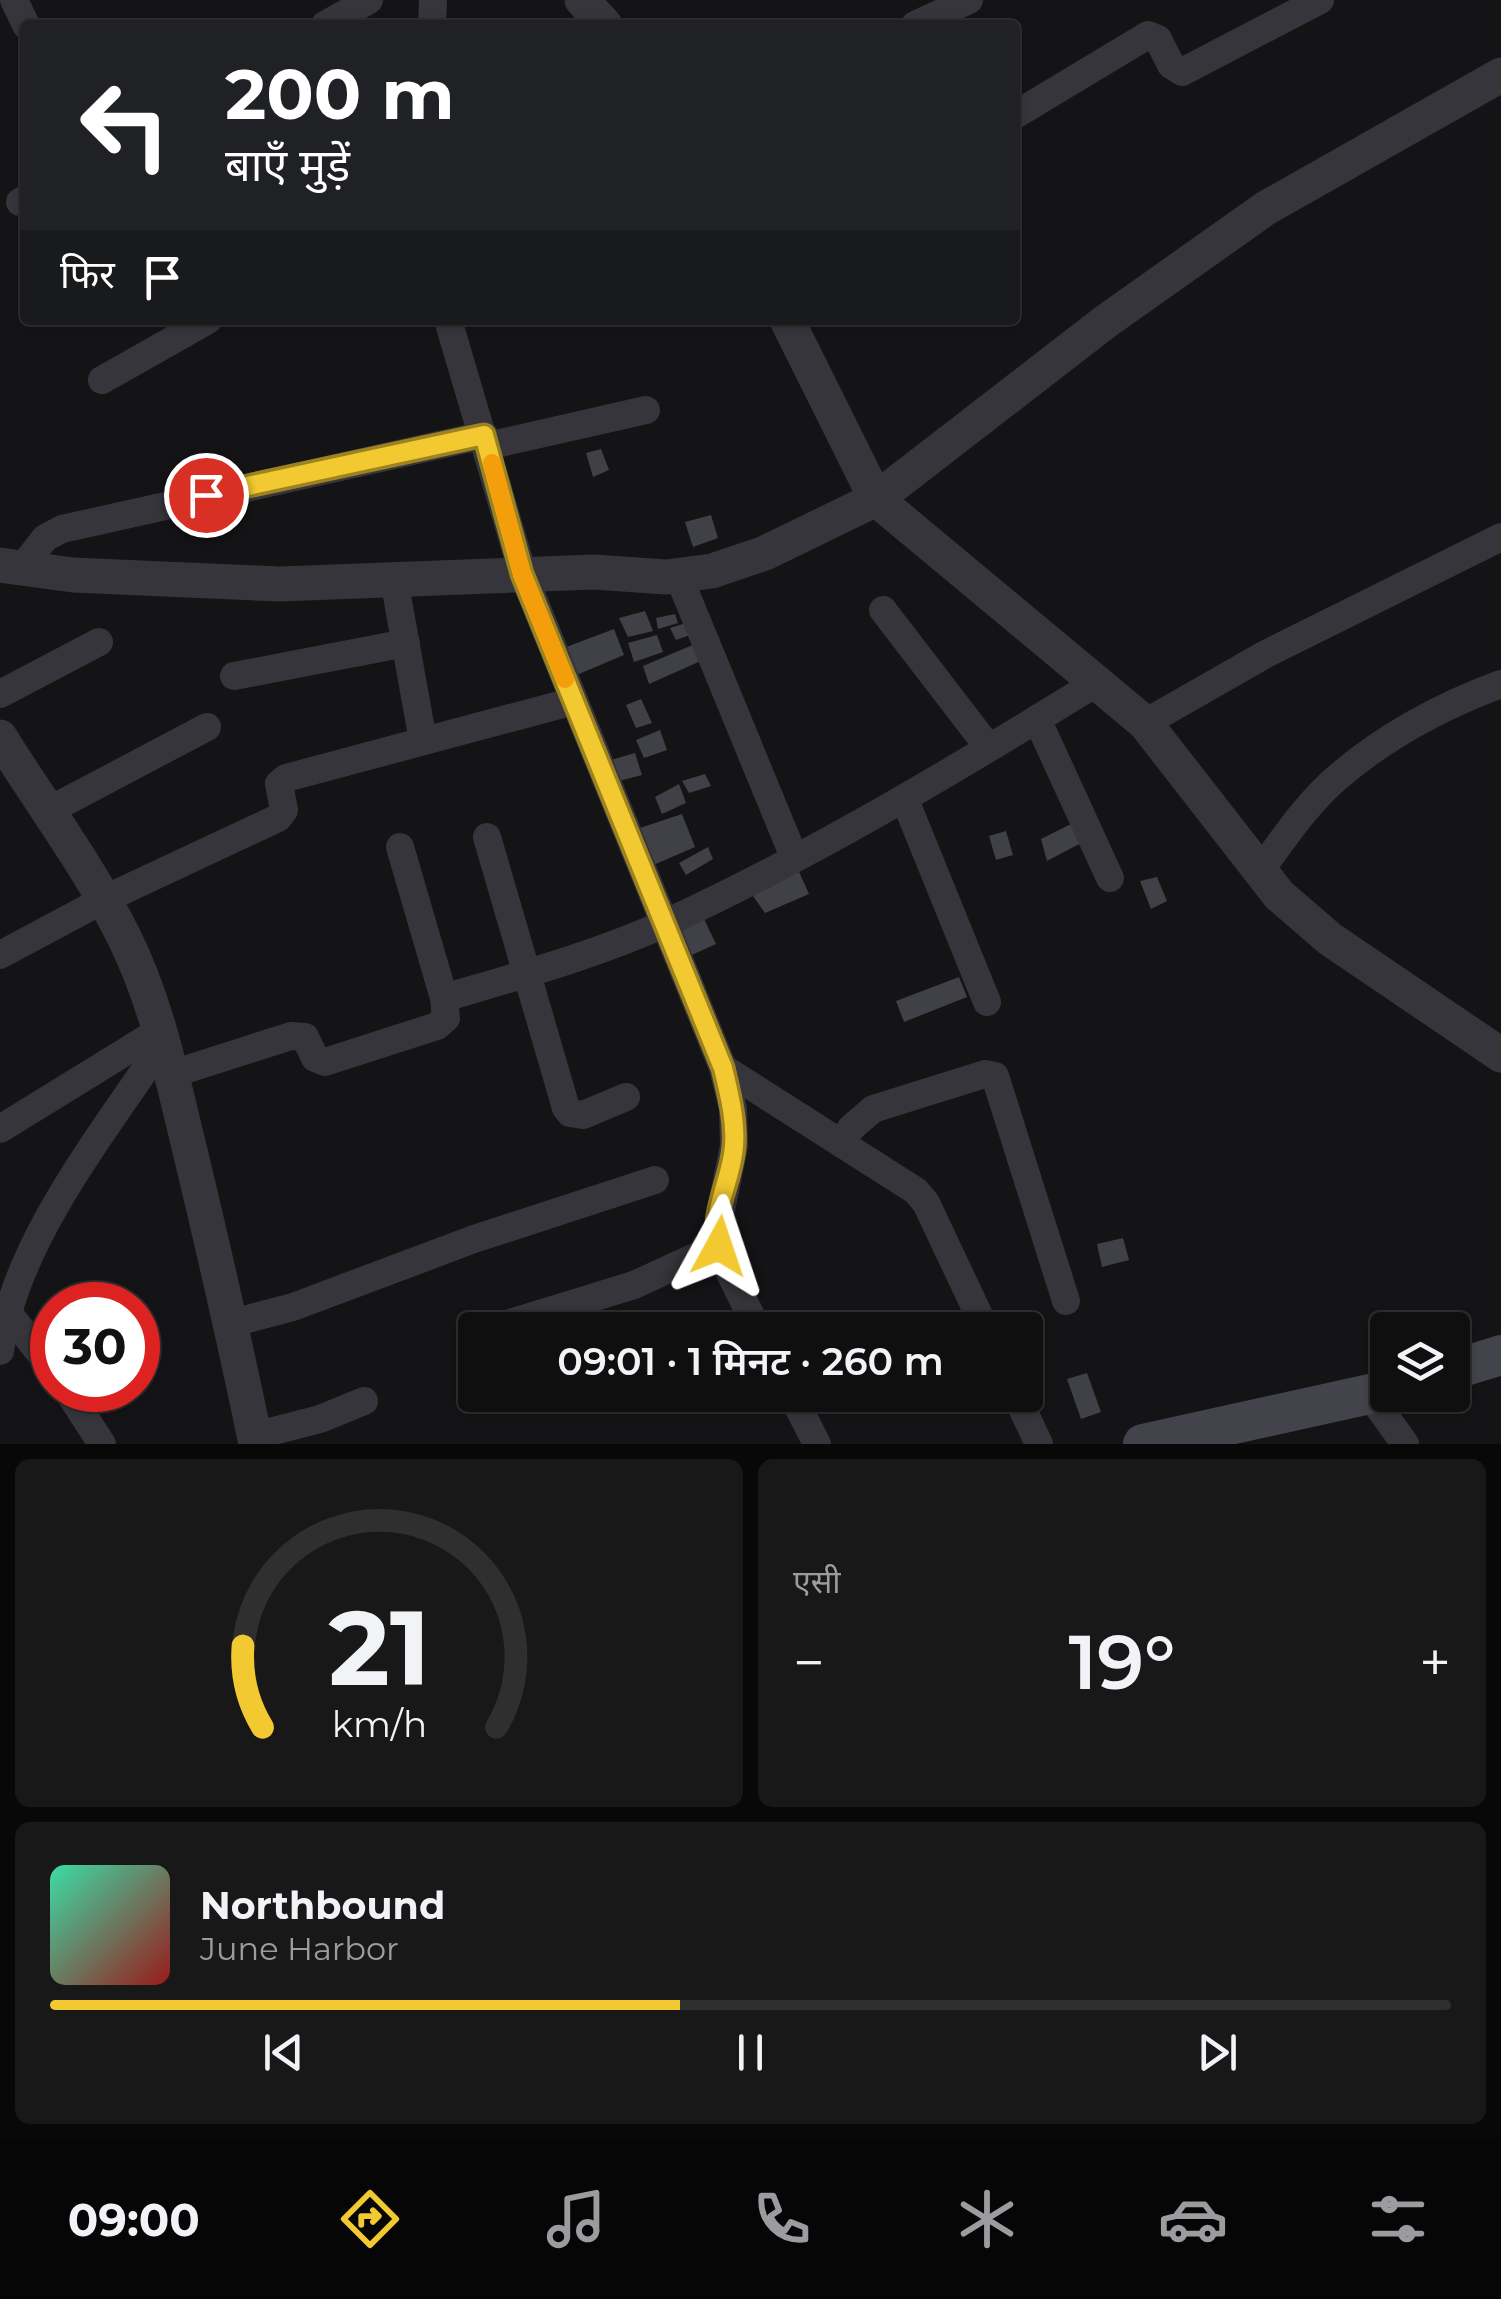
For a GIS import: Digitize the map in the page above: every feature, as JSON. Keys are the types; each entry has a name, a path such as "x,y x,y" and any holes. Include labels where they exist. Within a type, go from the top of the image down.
{"main road":[{"path":"1470,1364 1501,1354"},
{"path":"1143,1444 1370,1394"}],"street":[{"path":"334,20 369,0"},
{"path":"582,0 601,20"},
{"path":"924,14 969,0"},
{"path":"1020,112 1148,36 1158,38 1171,65 1182,72 1320,0"},
{"path":"11,567 73,575 280,584 522,574 678,576 712,572 765,554 876,499 1105,322 1266,208 1501,76"},
{"path":"102,380 199,325"},
{"path":"450,325 522,574 723,1068 732,1109 734,1146 716,1235 750,1312"},
{"path":"790,325 876,499 1145,723 1279,895 1330,938 1501,1055"},
{"path":"11,567 62,528 646,410"},
{"path":"1145,723 1266,654 1501,537"},
{"path":"678,576 794,857"},
{"path":"394,580 424,741"},
{"path":"882,610 990,748"},
{"path":"0,694 99,642"},
{"path":"234,676 406,643"},
{"path":"444,998 526,974 664,924 905,800 1096,683"},
{"path":"1260,870 1304,812 1339,776 1458,700 1501,684"},
{"path":"0,955 103,900 278,818 284,810 279,784 286,778 574,701"},
{"path":"1037,719 1110,878"},
{"path":"46,812 207,727"},
{"path":"0,737 11,778 46,812 125,939 165,1050 232,1323 255,1440 364,1401"},
{"path":"905,800 987,1002"},
{"path":"487,837 570,1113 583,1114 626,1097"},
{"path":"0,1129 165,1050 290,1036 305,1038 315,1058 325,1062 443,1023 447,1012 444,998 400,847"},
{"path":"0,1351 8,1313 28,1257 50,1214 165,1050"},
{"path":"723,1068 916,1191 926,1203 977,1312"},
{"path":"842,1144 852,1128 873,1110 985,1074 996,1076 1066,1301"},
{"path":"232,1323 293,1307 474,1240 655,1180"},
{"path":"547,1312 621,1290 719,1246"},
{"path":"8,1313 30,1340"},
{"path":"82,1412 102,1444"},
{"path":"801,1412 817,1444"},
{"path":"1024,1412 1039,1444"},
{"path":"1389,1412 1406,1444"}],"building":[{"path":"601,449 609,470 593,477 586,453"},
{"path":"711,515 718,538 693,547 685,522"},
{"path":"645,611 653,631 628,637 619,618"},
{"path":"675,614 678,623 658,629 656,618"},
{"path":"689,622 693,634 676,640 670,628"},
{"path":"614,629 624,655 572,677 561,649"},
{"path":"657,635 663,652 634,662 628,643"},
{"path":"695,644 703,660 649,684 643,666"},
{"path":"641,699 652,723 636,728 626,705"},
{"path":"660,730 667,750 644,758 636,740"},
{"path":"635,753 642,775 619,781 611,760"},
{"path":"705,774 711,786 689,793 682,781"},
{"path":"679,784 686,803 662,814 655,797"},
{"path":"682,814 695,847 642,870 634,830"},
{"path":"1071,824 1081,843 1047,861 1041,839"},
{"path":"1006,831 1013,855 996,860 989,836"},
{"path":"708,847 713,859 686,875 679,863"},
{"path":"796,865 809,894 765,913 745,885"},
{"path":"1157,877 1167,901 1151,909 1140,881"},
{"path":"704,919 716,944 685,958 675,931"},
{"path":"959,977 967,997 904,1022 896,1001"},
{"path":"1123,1238 1129,1260 1102,1267 1097,1244"},
{"path":"1087,1373 1101,1412 1081,1419 1067,1379"}],"slow traffic":[{"path":"492,463 522,574 565,679"}],"route":[{"path":"206,495 484,435 522,574 723,1068 732,1109 734,1146 718,1214 719,1246"}]}
